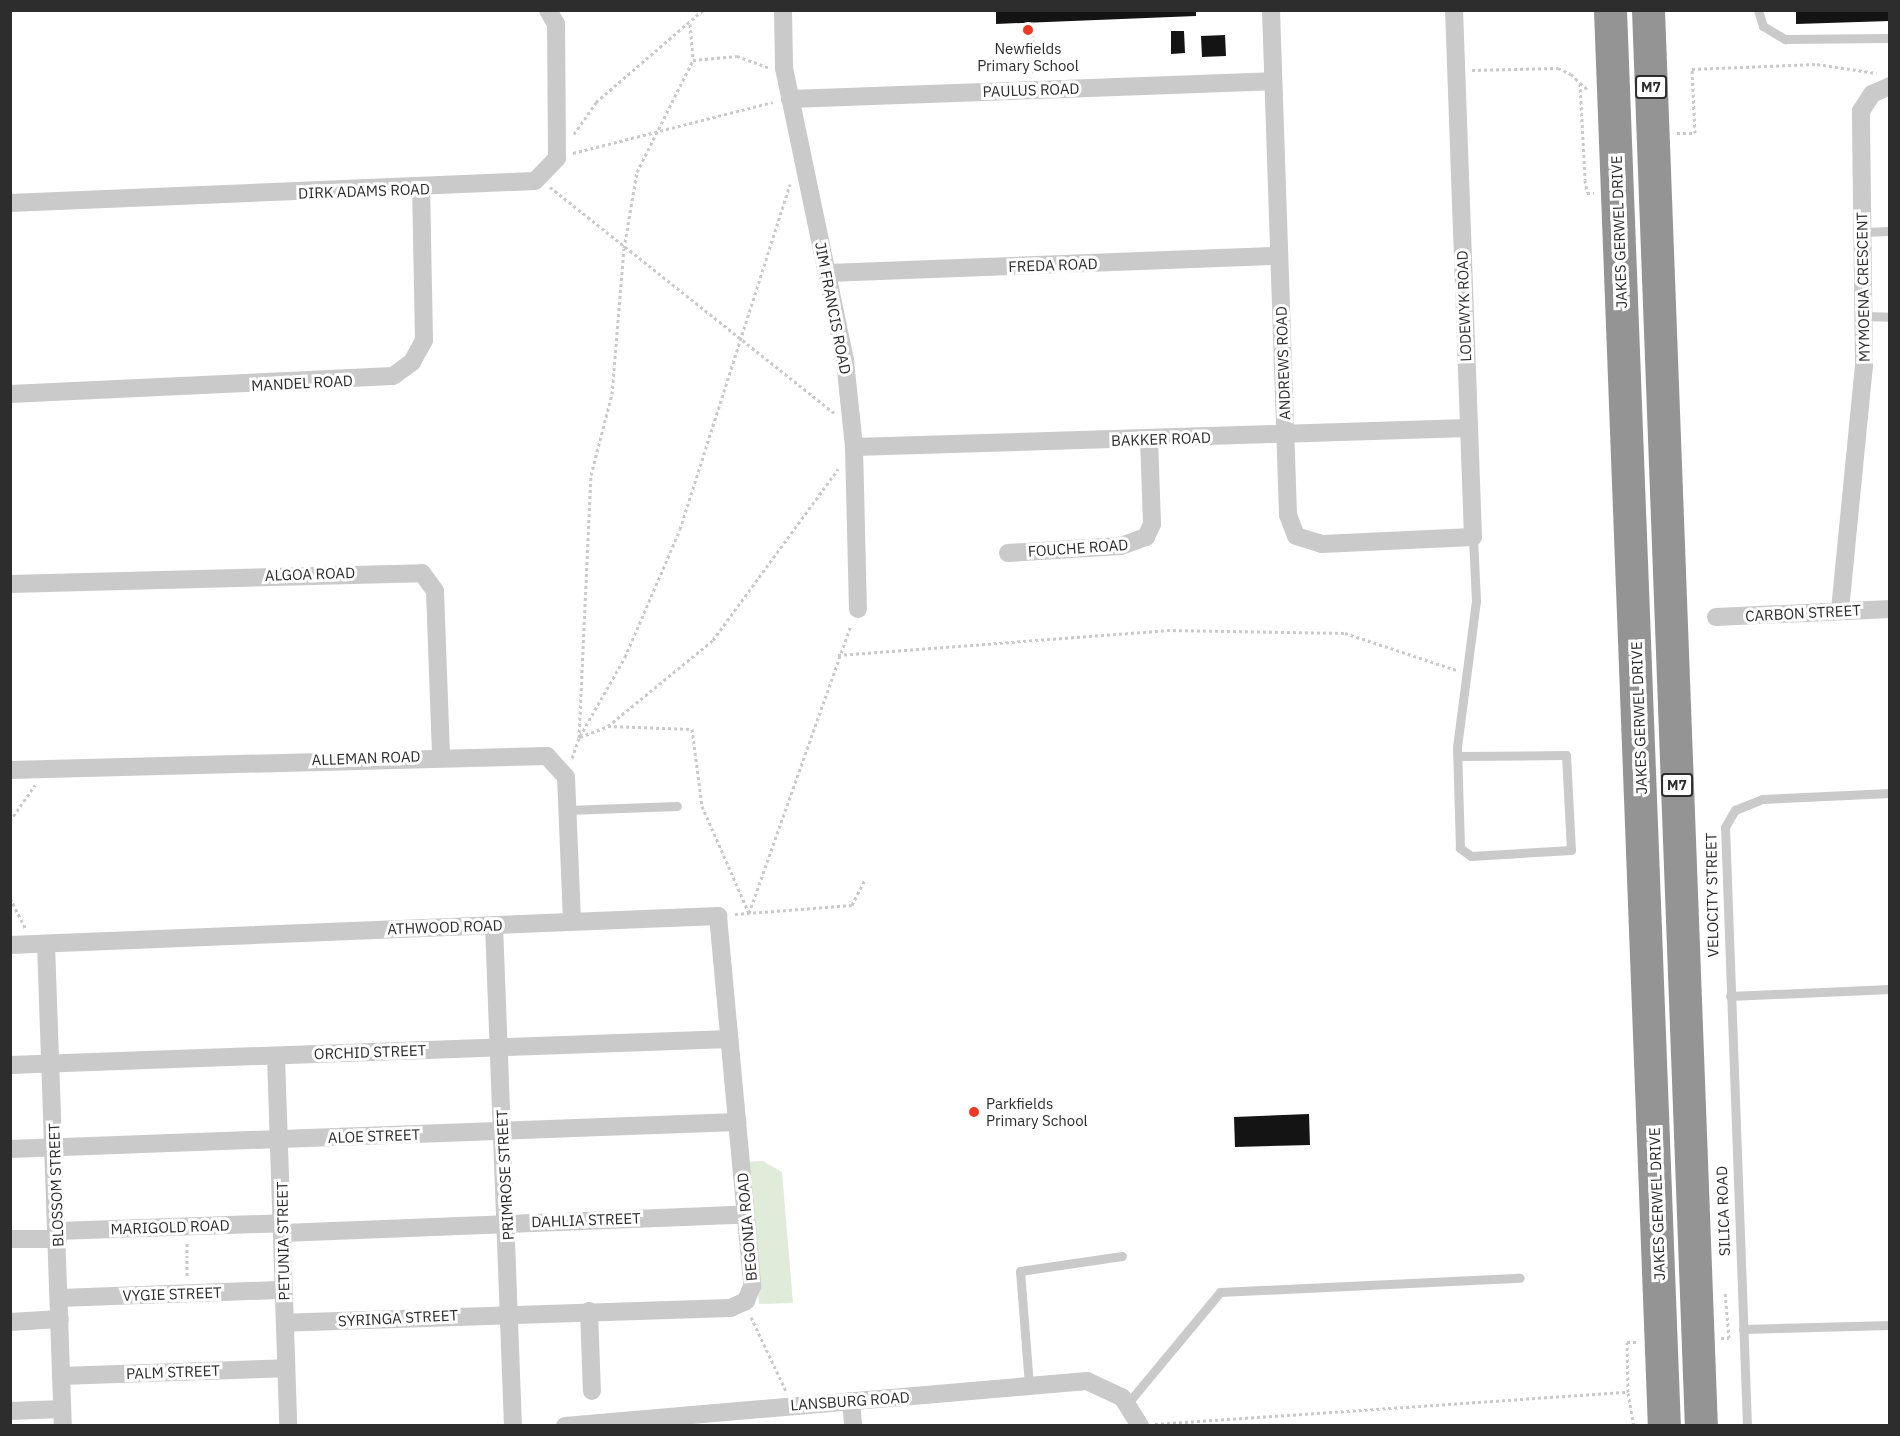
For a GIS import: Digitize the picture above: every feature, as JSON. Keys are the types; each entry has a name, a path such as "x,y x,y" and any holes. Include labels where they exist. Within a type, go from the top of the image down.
{"highway":[{"path":"1600,10 1614,119"},
{"name":"JAKES GERWEL DRIVE","path":"1610,10 1664,1425"},
{"name":"M7","path":"1649,17 1701,1425"}],"street":[{"path":"548,10 556,24 553,165"},
{"name":"JIM FRANCIS ROAD","path":"783,10 784,68 828,273 854,447 858,609"},
{"name":"ANDREWS ROAD","path":"1271,10 1290,526 1307,542 1473,537"},
{"name":"LODEWYK ROAD","path":"1454,10 1473,537"},
{"name":"MYMOENA CRESCENT","path":"1840,610 1866,316 1861,111 1872,94 1886,80"},
{"name":"PAULUS ROAD","path":"790,99 1272,81"},
{"name":"DIRK ADAMS ROAD","path":"10,203 523,184 553,165"},
{"name":"MANDEL ROAD","path":"10,394 393,376 412,362 425,333 421,189"},
{"name":"FREDA ROAD","path":"828,273 1279,256"},
{"name":"BAKKER ROAD","path":"854,447 1149,440 1468,428"},
{"name":"FOUCHE ROAD","path":"1008,553 1121,546 1146,537 1152,524 1149,440"},
{"name":"ALGOA ROAD","path":"10,584 422,573 435,591 441,756"},
{"name":"CARBON STREET","path":"1716,617 1890,609"},
{"name":"ALLEMAN ROAD","path":"10,770 539,754 553,759 566,777"},
{"path":"566,777 572,921"},
{"name":"ATHWOOD ROAD","path":"10,945 718,916"},
{"name":"BEGONIA ROAD","path":"510,1313 730,1308 746,1301 752,1291 718,916"},
{"name":"PRIMROSE STREET","path":"494,925 513,1425"},
{"name":"BLOSSOM STREET","path":"46,944 58,1235 62,1417"},
{"name":"ORCHID STREET","path":"10,1065 730,1039"},
{"name":"PETUNIA STREET","path":"276,1056 288,1425"},
{"name":"ALOE STREET","path":"10,1149 737,1122"},
{"name":"DAHLIA STREET","path":"283,1228 746,1214"},
{"name":"MARIGOLD ROAD","path":"10,1239 186,1226 283,1228"},
{"name":"VYGIE STREET","path":"60,1298 283,1290"},
{"path":"589,1311 592,1391"},
{"name":"SYRINGA STREET","path":"285,1323 510,1313"},
{"path":"10,1322 60,1319"},
{"name":"PALM STREET","path":"61,1376 285,1368"},
{"name":"LANSBURG ROAD","path":"565,1425 704,1419 789,1406 1087,1381 1113,1389 1128,1403"},
{"path":"850,1401 853,1425"},
{"path":"1128,1403 1140,1424"},
{"path":"10,1411 62,1417"}],"lane":[{"path":"1758,10 1763,26 1785,39 1890,38"},
{"path":"1863,232 1890,231"},
{"path":"1866,316 1890,317"},
{"name":"LODEWYK ROAD","path":"1458,756 1566,755 1571,850 1462,852 1458,756 1476,601 1473,537"},
{"name":"VELOCITY STREET","path":"1730,996 1724,837 1735,810 1762,799 1890,793"},
{"path":"567,810 677,806"},
{"path":"1730,996 1890,989"},
{"name":"SILICA ROAD","path":"1730,996 1747,1425"},
{"path":"1029,1386 1020,1271 1122,1256"},
{"path":"1128,1403 1220,1292 1520,1278"},
{"path":"1743,1329 1890,1325"}],"path":[{"path":"703,10 690,24 596,102 553,165 550,187 833,412 850,418"},
{"path":"1032,22 1034,90"},
{"path":"579,738 591,475 612,394 624,248 637,172 693,60 690,24"},
{"path":"693,60 738,56 784,68"},
{"path":"1695,133 1692,69 1817,64 1886,80"},
{"path":"1456,71 1558,68 1571,74 1580,83 1585,180"},
{"path":"553,165 661,128 790,99"},
{"path":"566,777 579,738 625,657 680,529 740,337 801,155"},
{"path":"579,738 608,726 713,640 854,447"},
{"path":"749,913 838,655 858,609"},
{"path":"838,655 1167,630 1345,633 1467,673"},
{"path":"608,726 692,729 702,806 749,913"},
{"path":"10,821 35,784 35,769"},
{"path":"718,916 852,905 864,881"},
{"path":"10,898 26,929 46,944"},
{"path":"186,1226 187,1294"},
{"path":"1725,1291 1729,1338"},
{"path":"746,1301 770,1365 786,1386 789,1406"},
{"path":"1627,1342 1628,1392 1634,1425"},
{"path":"1140,1424 1199,1423 1571,1392 1628,1392"}],"green space":[{"path":"763,1161 782,1172 793,1303 759,1304 747,1162"}],"building":[{"path":"996,10 1196,10 1196,16 996,24"},
{"path":"1796,10 1890,10 1890,21 1796,24"},
{"path":"1171,31 1184,31 1185,53 1171,54"},
{"path":"1225,35 1226,56 1202,57 1201,36"},
{"path":"1309,1114 1310,1145 1235,1147 1234,1117"}],"place":[{"name":"Newfields Primary School","path":"1028,30"},
{"name":"Parkfields Primary School","path":"974,1112"}]}
